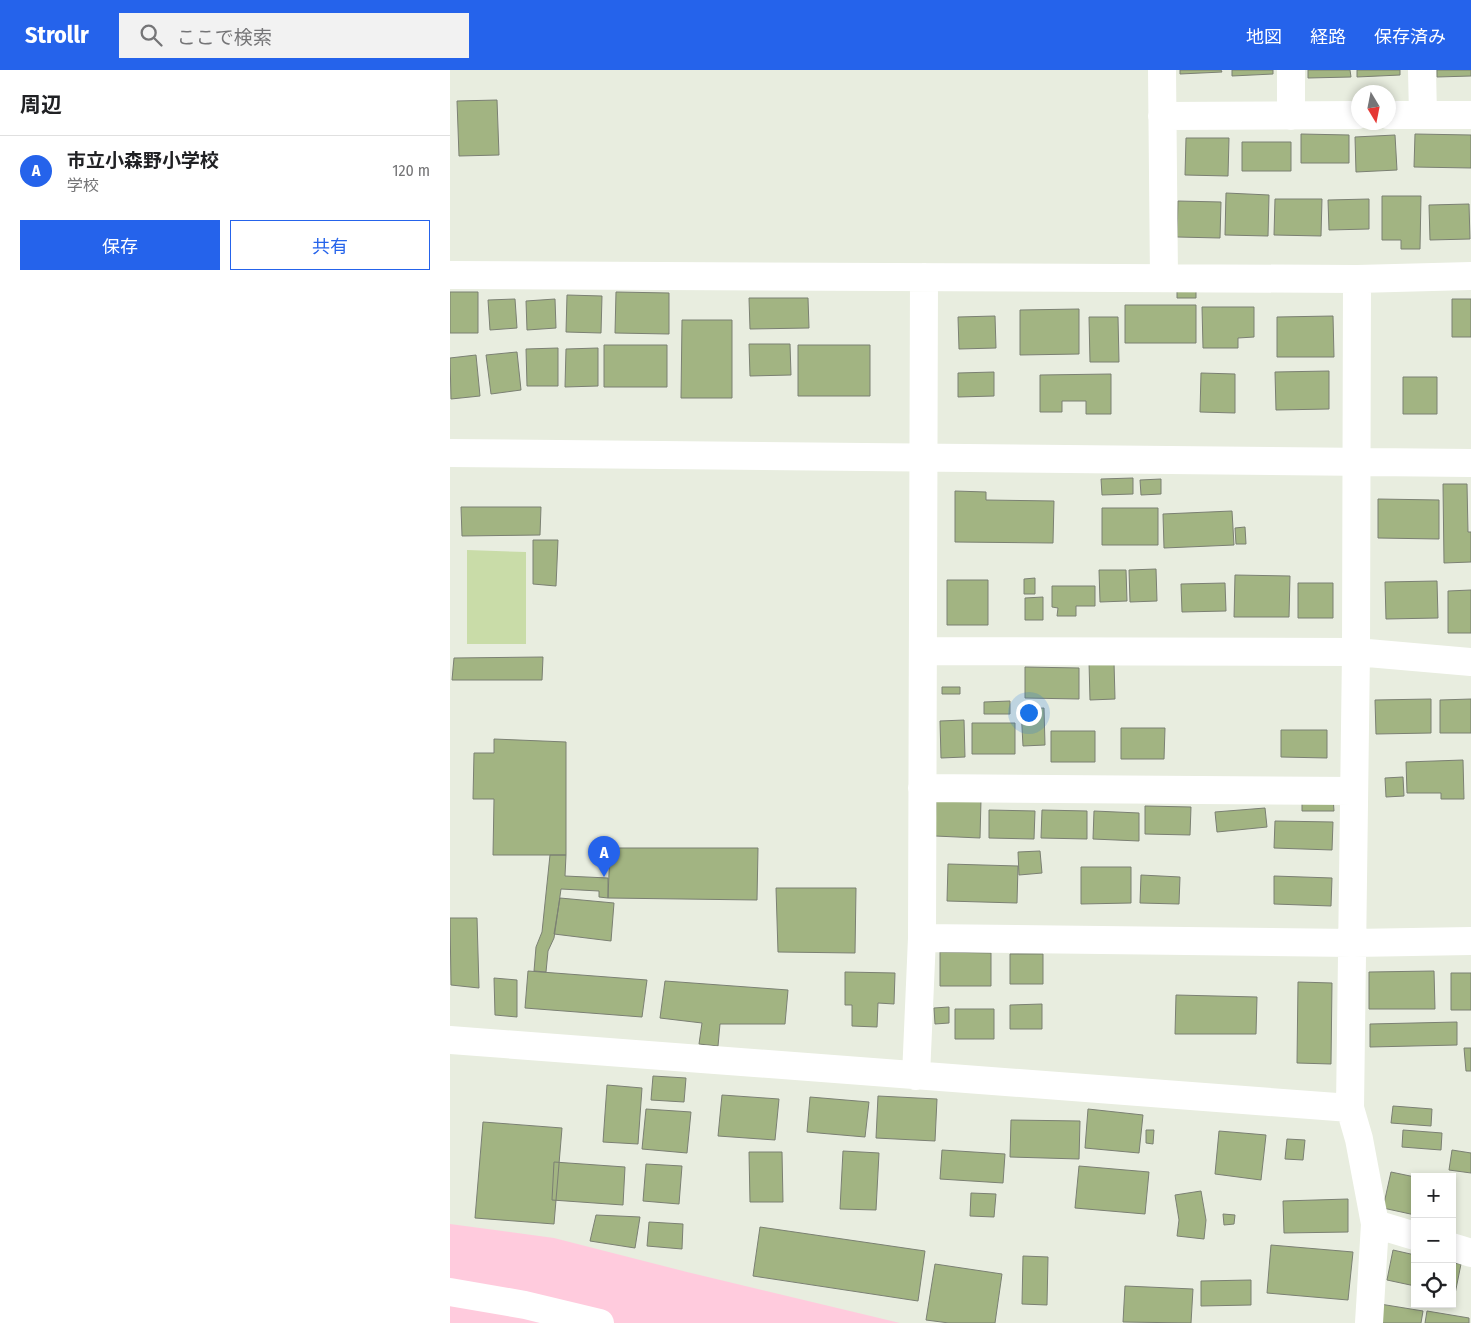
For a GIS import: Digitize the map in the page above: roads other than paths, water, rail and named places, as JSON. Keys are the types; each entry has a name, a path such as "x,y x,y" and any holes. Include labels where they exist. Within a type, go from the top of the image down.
{"street":[{"path":"1162,70 1164,278"},
{"path":"1291,70 1291,116"},
{"path":"1422,70 1423,115"},
{"path":"1162,116 1351,115"},
{"path":"1396,115 1471,115"},
{"path":"450,275 1358,279 1471,276"},
{"path":"916,1076 922,938 924,276"},
{"path":"1358,279 1356,652 1350,1108 1359,1139 1375,1224 1369,1323"},
{"path":"450,453 1471,463"},
{"path":"923,651 1356,652 1471,662"},
{"path":"922,788 1354,791"},
{"path":"922,938 1353,943 1471,941"},
{"path":"450,1040 1350,1108"},
{"path":"1375,1224 1411,1235"},
{"path":"1456,1248 1471,1253"},
{"path":"450,1292 525,1305 600,1323"}],"place":[{"name":"市立小森野小学校","path":"604,877"}]}
